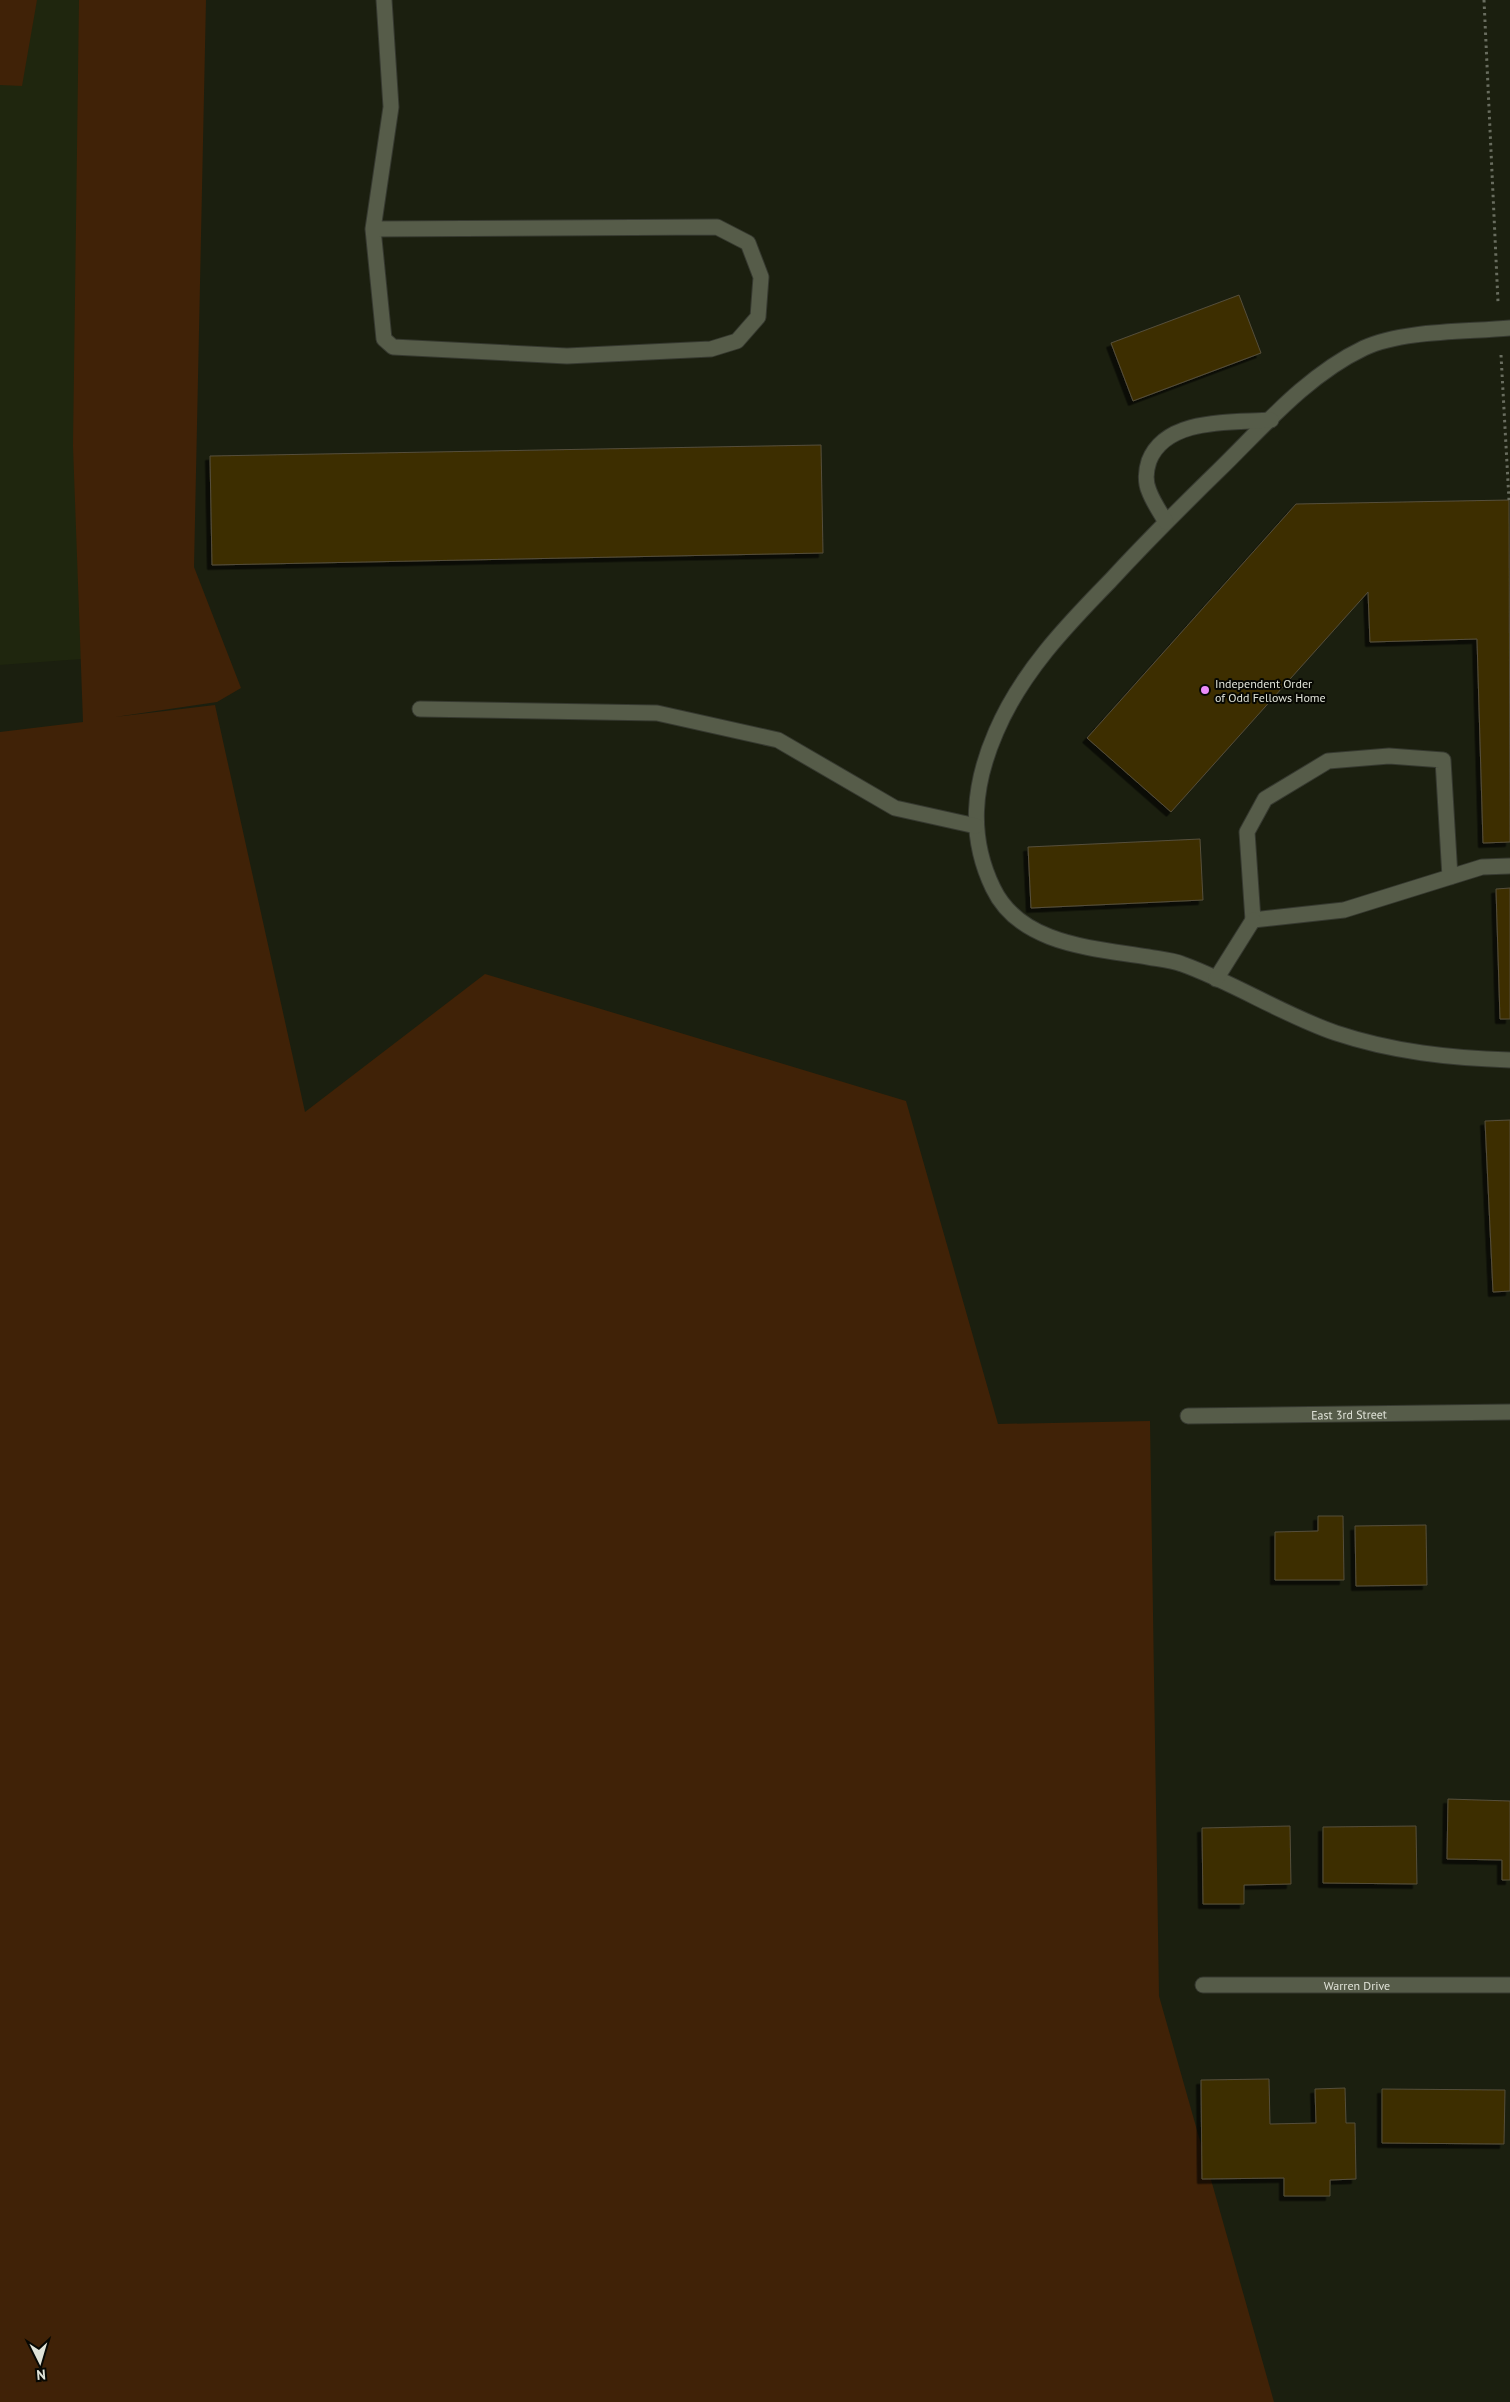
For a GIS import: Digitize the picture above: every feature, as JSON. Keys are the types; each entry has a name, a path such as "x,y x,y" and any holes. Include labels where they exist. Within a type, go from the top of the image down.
{"street":[{"path":"373,229 717,227 748,243 761,277 758,317 737,341 711,349 567,356 393,348 384,339 373,229 391,107 384,0"},
{"path":"1505,328 1402,337 1368,346 1339,361 1270,420 1166,522 1069,623 1027,675 996,731 984,765 975,814 979,854 995,892 1014,916 1040,934 1076,945 1179,962 1334,1032 1392,1049 1454,1058 1510,1060"},
{"path":"1166,522 1148,490 1146,469 1153,451 1170,436 1197,426 1270,420"},
{"path":"420,709 657,713 778,740 895,808 976,826"},
{"path":"1216,979 1253,920 1248,832 1265,799 1328,761 1389,756 1443,760 1450,876"},
{"path":"1253,920 1344,910 1482,867 1510,866"},
{"name":"East 3rd Street","path":"1188,1416 1510,1412"},
{"name":"Warren Drive","path":"1203,1985 1510,1985"}],"path":[{"path":"1484,0 1505,328 1509,500"}],"shaded area":[{"path":"0,0 105,0 109,657 0,665"},
{"path":"0,0 37,0 22,86 0,85"},
{"path":"79,0 206,0 194,567 241,688 217,702 115,717 215,705 305,1112 485,974 906,1101 998,1424 1150,1421 1159,1996 1274,2402 0,2402 0,732 83,722 73,446"}],"building":[{"path":"1239,295 1261,353 1133,401 1111,343"},
{"path":"821,445 823,553 212,565 210,456"},
{"name":"Independent Order of Odd Fellows Home","path":"1509,500 1510,842 1483,843 1477,639 1370,642 1368,592 1171,812 1087,738 1296,504"},
{"path":"1200,839 1203,900 1031,908 1028,847"},
{"path":"1510,888 1510,1019 1500,1019 1496,889"},
{"path":"1510,1120 1510,1291 1493,1292 1485,1121"},
{"path":"1318,1516 1343,1516 1344,1580 1275,1580 1275,1532 1318,1531"},
{"path":"1426,1525 1427,1585 1356,1586 1355,1526"},
{"path":"1448,1799 1510,1801 1510,1880 1502,1880 1502,1860 1447,1859"},
{"path":"1290,1826 1291,1884 1244,1885 1244,1904 1203,1904 1202,1828"},
{"path":"1416,1826 1417,1884 1323,1883 1323,1827"},
{"path":"1269,2079 1270,2124 1316,2123 1315,2089 1345,2088 1346,2123 1355,2123 1356,2179 1330,2180 1330,2196 1284,2196 1284,2178 1202,2179 1201,2080"},
{"path":"1382,2089 1505,2090 1504,2144 1382,2143"}],"place":[{"name":"Independent Order of Odd Fellows Home","path":"1205,690"}]}
